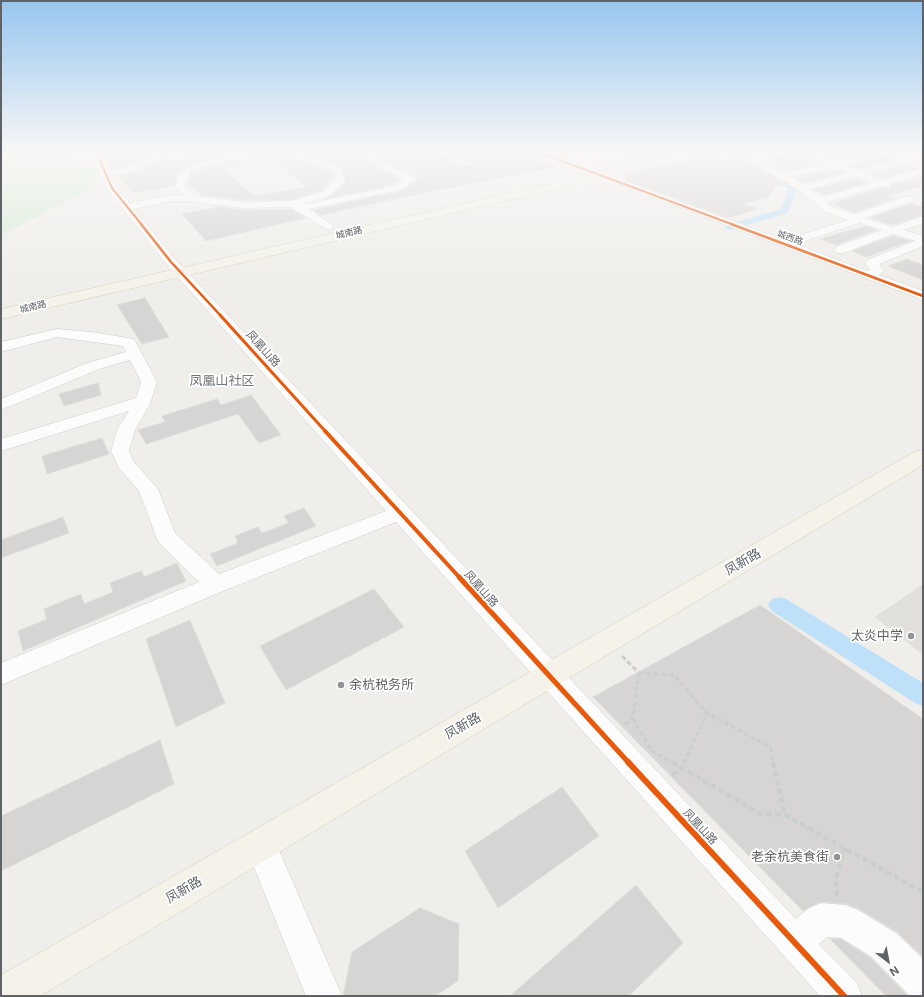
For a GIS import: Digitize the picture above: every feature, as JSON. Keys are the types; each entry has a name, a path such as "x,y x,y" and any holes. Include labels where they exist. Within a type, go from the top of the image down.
{"main road":[{"name":"城南路","path":"1,314 169,267 328,227 449,200"},
{"name":"城南路","path":"169,267 484,200"},
{"name":"城南路","path":"1,302 47,291"},
{"name":"凤新路","path":"3,996 923,456"}],"street":[{"name":"凤凰山路","path":"122,200 169,267 400,513 844,996"},
{"path":"127,206 162,200"},
{"path":"205,200 243,204 296,206 332,200"},
{"path":"296,206 310,200"},
{"name":"城西路","path":"666,200 923,296"},
{"path":"819,201 824,200"},
{"path":"785,244 855,221 854,218 896,200"},
{"path":"819,201 830,210 923,241"},
{"path":"296,206 328,227"},
{"path":"840,250 923,220"},
{"path":"868,275 878,271 871,263 923,241"},
{"path":"1,347 57,333 92,336 128,342 136,354 149,382 143,401 126,430 120,451 126,464 148,489 166,537 184,552 215,585"},
{"path":"1,405 93,366 136,354"},
{"path":"1,445 143,401"},
{"path":"1,674 215,585 400,513"},
{"path":"261,845 324,996"},
{"path":"794,943 821,920 846,922 884,945 923,984"}],"path":[{"path":"607,642 639,673 674,675 707,714 770,747 785,815"},
{"path":"639,673 633,718 651,750 761,814 785,815 923,892"},
{"path":"653,789 682,768 707,714"},
{"path":"606,738 633,718"},
{"path":"839,922 836,879 844,848"}],"shaded area":[{"name":"太炎中学","path":"923,584 923,655 875,617"}],"green space":[{"path":"1,200 70,200 1,235"}],"building":[{"path":"239,200 292,200 291,200"},
{"path":"362,200 393,200 321,215 313,210"},
{"path":"678,200 759,200 743,204 758,209 729,218"},
{"path":"845,200 891,200 854,212 831,204"},
{"path":"911,203 923,207 923,215 893,225 870,218"},
{"path":"213,206 243,210 290,209 306,218 206,241 182,214 215,208"},
{"path":"865,226 877,230 836,245 820,239"},
{"path":"893,236 911,241 866,257 852,251"},
{"path":"907,259 923,265 923,280 888,266"},
{"path":"145,298 169,337 142,344 117,305"},
{"path":"98,383 101,395 64,406 59,394"},
{"path":"251,395 281,435 259,443 238,414 146,444 138,430 165,422 162,416 217,399 221,405"},
{"path":"102,438 109,454 47,474 42,456"},
{"path":"304,508 316,526 217,566 210,554 238,543 235,536 258,527 262,533 289,523 284,516"},
{"path":"63,517 69,533 1,558 1,540"},
{"path":"177,563 186,581 23,651 18,631 47,619 44,609 81,594 84,604 113,592 110,583 141,571 144,577"},
{"path":"374,589 404,627 286,690 260,646"},
{"name":"老余杭美食街","path":"760,605 923,719 923,957 897,932 859,909 847,904 820,902 803,911 593,697"},
{"path":"190,620 225,703 176,727 146,639"},
{"path":"160,740 174,784 1,871 1,816"},
{"path":"562,787 599,836 498,908 465,851"},
{"path":"636,885 683,943 629,996 510,996"},
{"path":"420,908 459,924 458,981 435,996 343,996 352,952"},
{"path":"830,939 841,939 871,958 908,996 886,996"}],"waterway":[{"path":"730,227 785,211 789,200"},
{"path":"779,605 923,696"}],"cycle path":[{"path":"121,200 171,262 844,996"},
{"path":"665,200 923,296"}],"place":[{"name":"太炎中学","path":"911,636"},
{"name":"余杭税务所","path":"341,685"},
{"name":"老余杭美食街","path":"837,857"}],"district":[{"name":"凤凰山社区","path":"222,381"}]}
